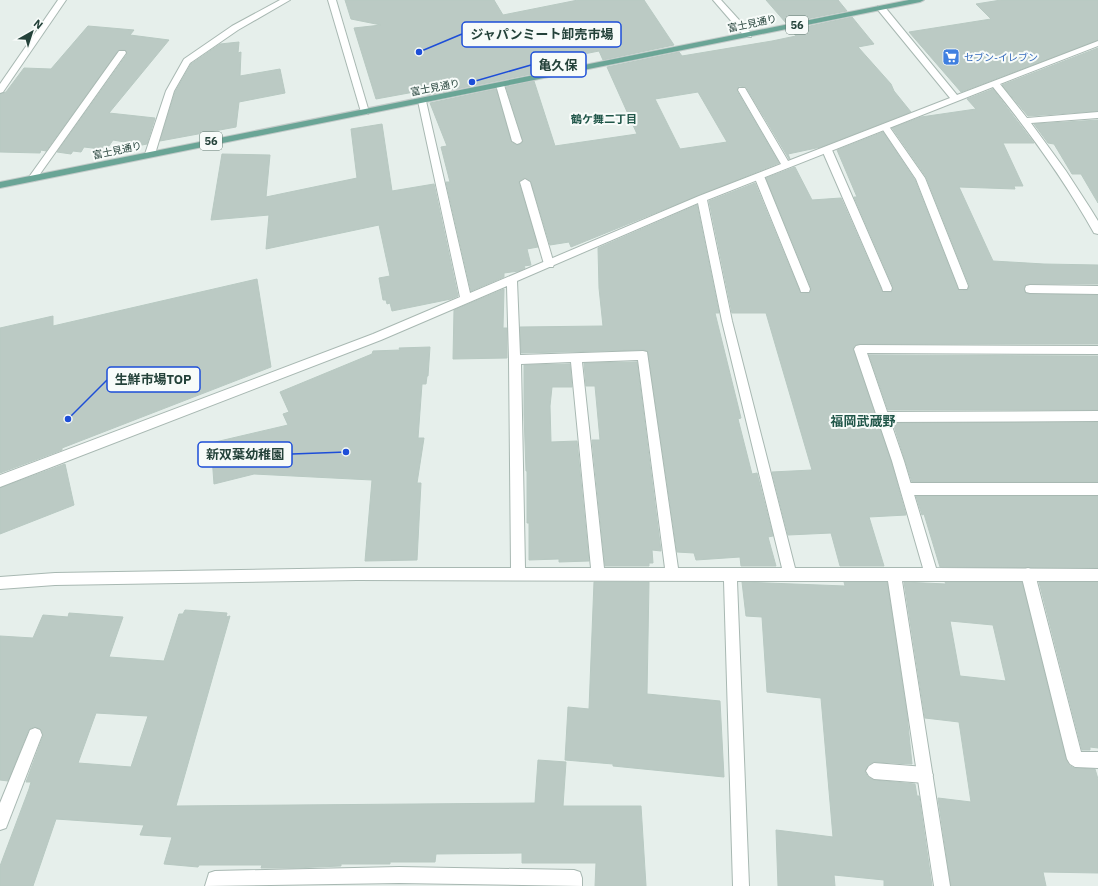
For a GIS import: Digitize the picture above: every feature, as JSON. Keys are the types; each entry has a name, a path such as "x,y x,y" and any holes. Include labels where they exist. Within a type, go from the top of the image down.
{"main road":[{"name":"富士見通り","path":"0,185 150,154 422,102 881,8 897,2 920,0"}],"street":[{"path":"0,90 62,0"},
{"path":"150,154 170,91 187,61 235,28 286,0"},
{"path":"332,0 365,112"},
{"path":"717,0 748,35"},
{"path":"881,8 956,99"},
{"path":"0,481 377,337 702,198 1098,43"},
{"path":"32,179 122,53"},
{"path":"995,84 1025,121 1076,193 1098,230"},
{"path":"500,85 517,140"},
{"path":"742,90 786,165"},
{"path":"422,102 466,299"},
{"path":"1025,121 1098,115"},
{"path":"885,127 920,178 963,286"},
{"path":"827,150 887,288"},
{"path":"759,176 805,289"},
{"path":"526,182 549,264"},
{"path":"702,198 727,321 790,574"},
{"path":"512,279 515,360 518,575"},
{"path":"1030,289 1098,290"},
{"path":"931,574 908,489 885,417 860,349 1098,350"},
{"path":"515,360 643,355 672,574"},
{"path":"576,358 598,574"},
{"path":"885,417 1098,416"},
{"path":"908,489 1098,489"},
{"path":"0,583 55,579 357,574 1098,575"},
{"path":"730,574 740,886"},
{"path":"894,574 942,886"},
{"path":"1028,574 1075,759 1098,760"},
{"path":"0,822 35,735"},
{"path":"874,771 926,775"},
{"path":"213,886 215,879 398,880 574,878 574,886"}],"building":[{"path":"345,0 494,0 503,15 578,0 644,0 674,45 603,60 599,51 533,64 535,69 531,70 532,74 427,95 425,90 376,99 354,28 381,25 351,19"},
{"path":"766,0 838,0 847,11 786,23"},
{"path":"1001,0 1098,0 1098,40 961,92 909,32 991,19 976,4"},
{"path":"852,17 874,44 858,47 891,84 894,91 911,112 821,147 788,154 789,159 746,87 739,86 737,91 779,163 571,247 569,242 550,245 531,182 524,178 519,182 538,247 527,249 531,265 524,266 525,268 519,271 504,273 504,277 471,291 446,182 450,182 441,147 447,146 430,103 496,89 511,141 517,145 521,144 523,141 506,87 534,81 555,146 637,134 607,67 679,52 682,56 796,36 791,30","holes":["698,92 727,142 680,149 655,99"]},
{"path":"88,26 134,30 130,35 169,40 109,113 155,118 147,144 142,145 113,140 109,146 104,145 101,149 84,147 81,152 73,151 71,154 57,152 127,54 125,50 119,50 46,151 41,150 40,153 0,152 0,94 6,92 24,68 51,69"},
{"path":"239,42 238,53 241,52 240,76 280,69 285,93 239,102 236,127 160,141 175,92 191,64 220,44"},
{"path":"1098,48 1098,111 1028,116 1002,85"},
{"path":"993,89 1034,143 1003,143 1023,186 1014,186 1015,189 959,187 993,261 1098,265 1098,284 1030,284 1026,285 1024,289 1026,293 1030,294 1098,295 1098,344 855,345 853,349 891,461 906,515 869,517 884,566 840,566 831,533 788,535 772,472 812,470 766,313 732,313 709,201 755,183 800,292 810,293 811,288 766,178 795,167 812,200 841,198 882,291 892,292 893,287 854,197 857,197 837,150 883,132 915,180 958,289 968,290 969,285 926,177 892,128 921,117 976,109 967,99"},
{"path":"1098,120 1098,203 1081,174 1072,174 1054,144 1048,143 1034,124"},
{"path":"382,124 392,191 434,184 458,296 451,299 392,311 390,303 387,304 386,300 383,300 379,278 390,276 379,225 266,249 269,215 211,220 222,154 270,155 266,197 357,178 351,129"},
{"path":"697,205 719,313 715,313 741,418 738,419 752,474 757,473 773,536 768,537 776,566 741,566 740,557 696,560 694,553 677,552 648,351 521,353 520,327 603,326 599,288 598,248"},
{"path":"257,279 271,367 0,473 0,328 53,316 53,326"},
{"path":"504,289 503,328 507,328 507,358 453,359 454,310"},
{"path":"430,347 428,376 426,384 422,384 418,438 424,438 417,483 421,483 417,560 365,561 372,480 254,474 214,484 211,443 288,425 283,414 289,412 280,392 372,354 373,351"},
{"path":"869,355 1098,356 1098,410 888,410"},
{"path":"637,362 661,551 652,550 653,563 649,563 649,566 605,566 592,440 600,440 595,386 586,386 584,363"},
{"path":"570,364 572,387 552,387 550,406 551,442 577,441 589,561 559,562 559,559 529,560 529,523 527,523 527,471 524,414 524,365"},
{"path":"1098,422 1098,482 912,482 893,423"},
{"path":"65,464 74,505 0,534 0,488"},
{"path":"916,496 1098,496 1098,568 940,567 924,514 922,515"},
{"path":"594,582 649,582 647,694 720,701 724,777 565,760 568,707 589,709"},
{"path":"742,582 845,586 844,582 887,582 907,715 912,764 874,762 868,765 865,772 868,777 874,780 915,784 917,796 919,796 932,886 884,886 884,880 834,875 835,886 778,886 776,830 833,837 821,698 767,692 762,617 746,616"},
{"path":"904,582 946,584 945,582 1022,582 1066,759 1069,765 1074,768 1095,769 1098,779 1098,873 1043,872 1046,886 951,886 938,798 971,802 959,722 925,718","holes":["950,621 993,625 1006,681 960,676"]},
{"path":"1039,582 1098,582 1098,748 1090,747 1090,750 1082,750"},
{"path":"185,610 227,613 226,617 230,616 176,806 535,803 538,760 566,762 563,806 641,806 646,886 595,886 596,863 522,863 522,853 436,854 435,862 341,864 341,866 293,868 261,868 262,865 199,865 198,867 164,864 172,837 140,835 144,825 56,819 33,886 0,886 0,866 29,789 31,782 26,782 43,736 41,729 34,727 29,729 8,781 0,780 0,636 33,638 43,615 68,617 69,613 123,617 109,657 164,661 179,614 183,614","holes":["96,713 148,716 131,767 78,763"]}],"place":[{"name":"ジャパンミート卸売市場","path":"419,52"},
{"name":"セブン-イレブン","path":"951,57"},
{"name":"亀久保","path":"472,82"},
{"name":"生鮮市場TOP","path":"68,419"},
{"name":"新双葉幼稚園","path":"346,452"}],"district":[{"name":"鶴ケ舞二丁目","path":"604,119"},
{"name":"福岡武蔵野","path":"863,421"}]}
